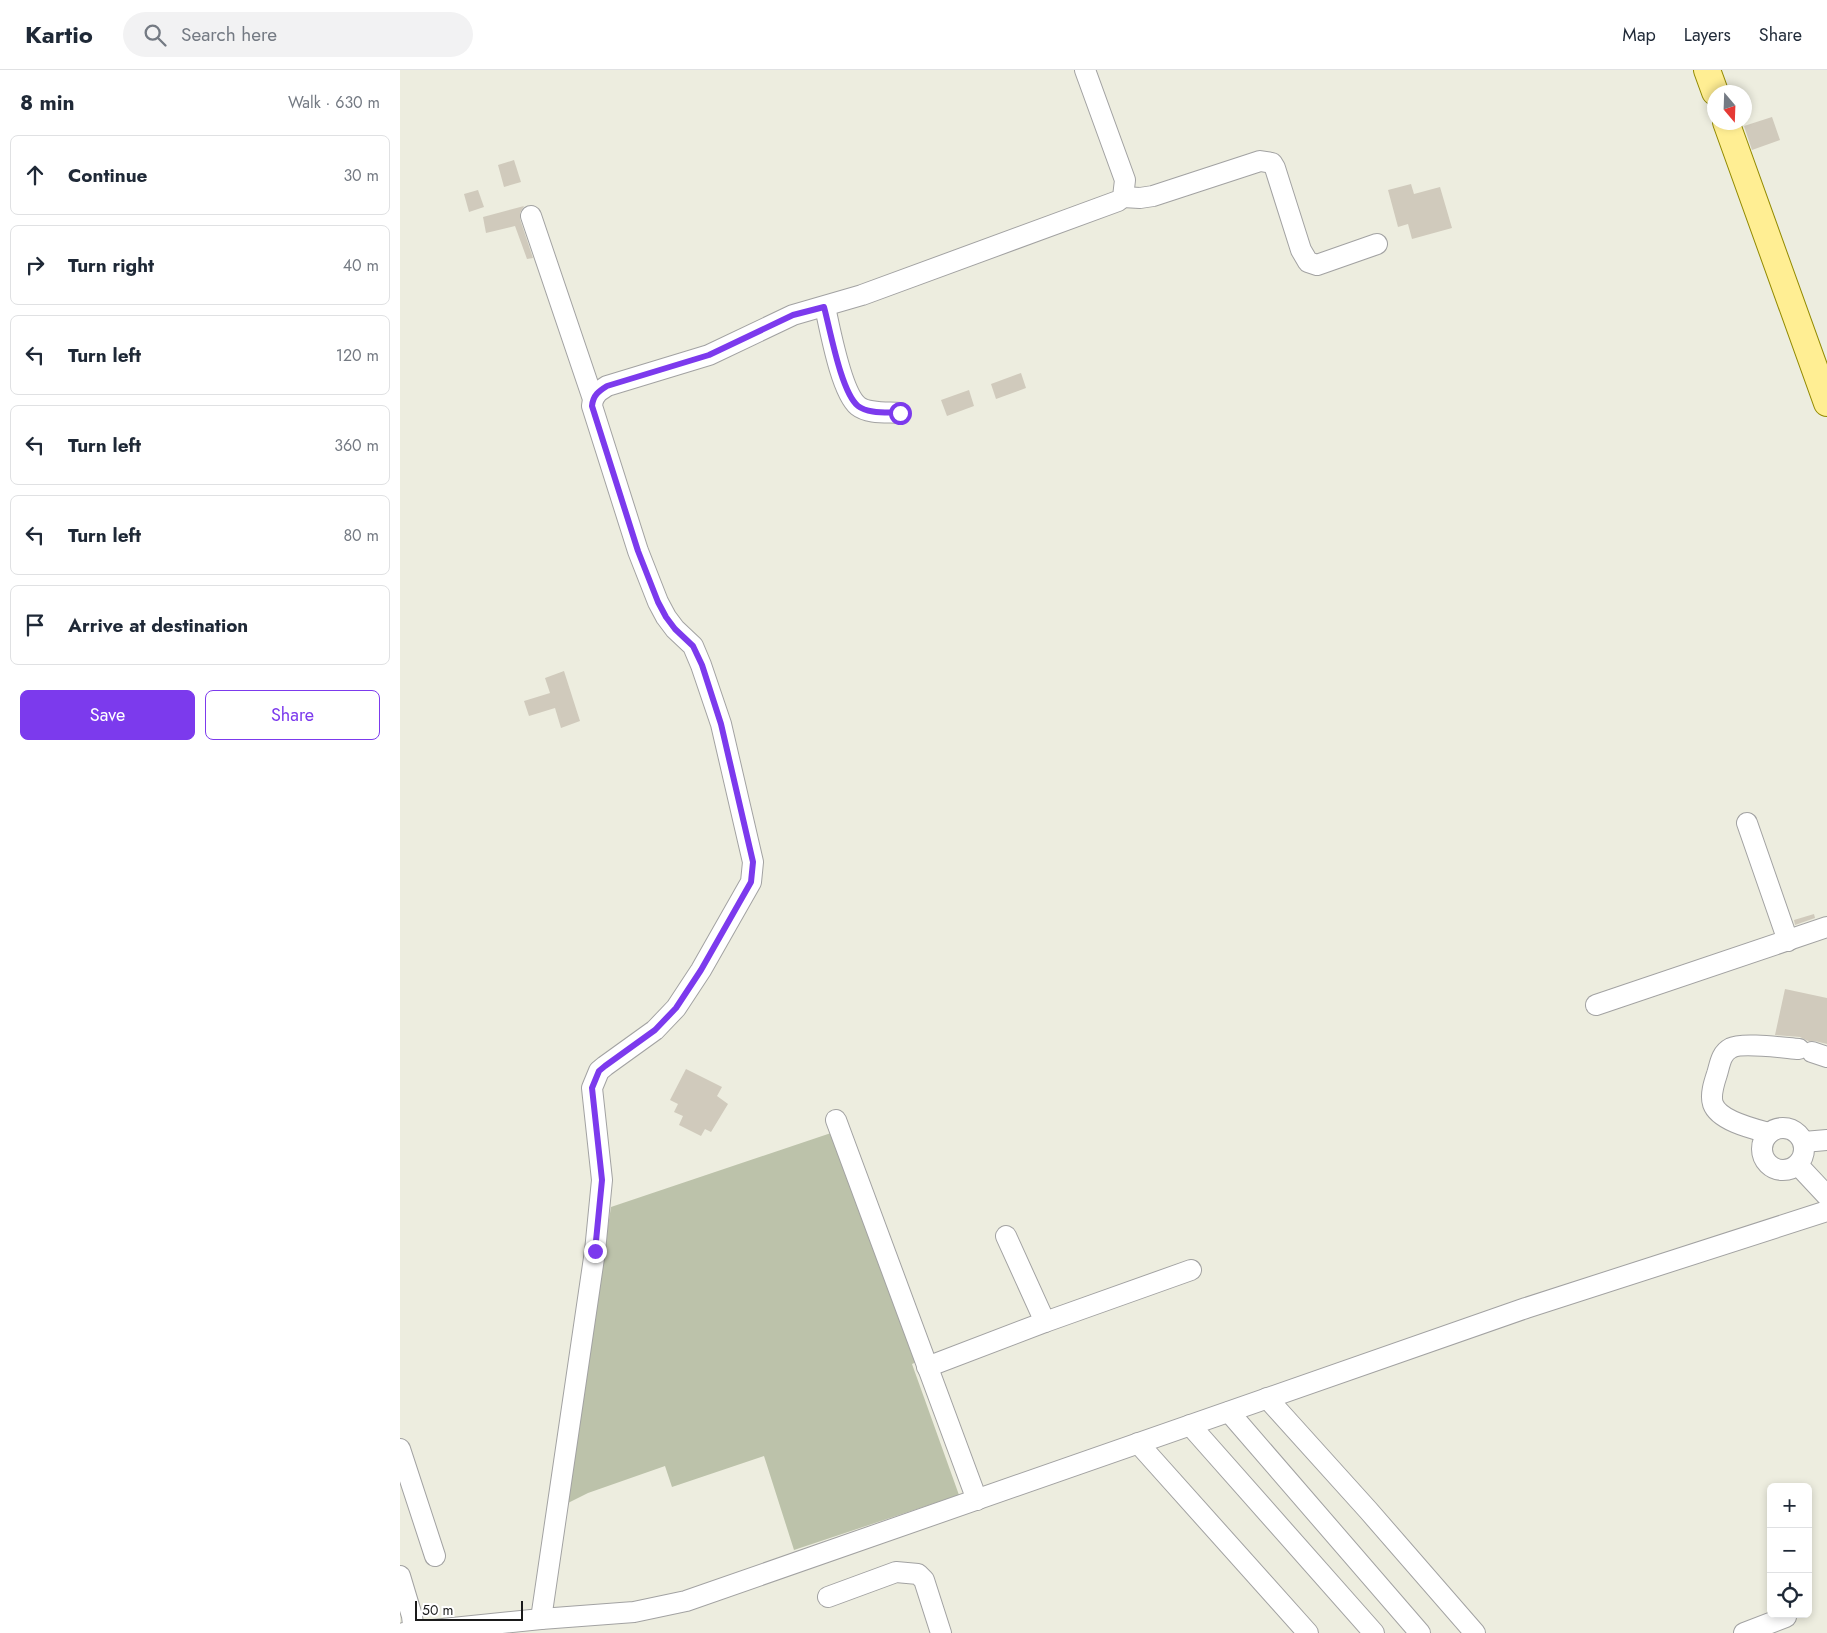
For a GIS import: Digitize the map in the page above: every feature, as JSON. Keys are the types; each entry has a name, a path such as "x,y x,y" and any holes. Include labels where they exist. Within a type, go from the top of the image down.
{"main road":[{"path":"1707,70 1712,85"},
{"path":"1729,130 1827,403"}],"street":[{"path":"1085,70 1125,180 1123,197"},
{"path":"593,399 598,392 607,386 709,355 793,315 824,307 889,285 1118,201 1123,197 1140,198 1153,196 1250,164 1268,161 1275,168 1301,250 1308,262 1316,265 1377,244"},
{"path":"530,216 593,399 592,406 638,551 658,602 666,617 675,629 693,646 702,665 721,724 753,862 751,882 701,970 676,1008 655,1030 599,1071 592,1088 602,1180 601,1198 595,1251 541,1619"},
{"path":"824,307 841,372 850,394 858,406 869,411 900,413"},
{"path":"1748,823 1788,941"},
{"path":"1596,1005 1827,927"},
{"path":"1769,1133 1737,1124 1718,1111 1713,1104 1713,1087 1722,1057 1732,1047 1742,1045 1813,1053"},
{"path":"836,1120 977,1500"},
{"path":"1784,1128 1792,1130 1799,1135 1804,1142 1804,1150 1803,1158 1798,1164 1791,1169 1782,1170 1774,1168 1768,1163 1762,1148 1764,1140 1769,1133 1776,1129 1784,1128"},
{"path":"1804,1142 1827,1140"},
{"path":"1798,1164 1827,1196"},
{"path":"400,1576 412,1616 411,1633 541,1619 634,1612 686,1601 1526,1308 1827,1211"},
{"path":"1006,1236 1045,1322"},
{"path":"927,1366 1191,1270"},
{"path":"1267,1398 1475,1633"},
{"path":"1229,1412 1420,1633"},
{"path":"1190,1425 1374,1633"},
{"path":"1138,1443 1308,1633"},
{"path":"400,1449 406,1487 435,1556"},
{"path":"828,1598 896,1572 918,1574 924,1580 940,1633"},
{"path":"1744,1633 1783,1618"}],"shaded area":[{"path":"834,1132 921,1360 912,1364 959,1495 794,1550 764,1456 672,1487 665,1466 588,1493 564,1505 611,1207"}],"building":[{"path":"1772,117 1780,140 1752,150 1745,130 1752,130 1752,123"},
{"path":"514,160 521,182 504,187 498,165"},
{"path":"1411,184 1414,194 1440,187 1452,228 1412,239 1408,224 1398,227 1388,190"},
{"path":"478,190 484,207 469,212 464,194"},
{"path":"524,206 520,213 520,219 533,258 527,259 515,226 486,233 483,217"},
{"path":"1021,373 1026,388 996,399 991,384"},
{"path":"969,390 974,406 947,416 941,400"},
{"path":"564,671 580,721 561,728 555,708 529,716 524,701 550,693 545,678"},
{"path":"1814,914 1815,918 1795,925 1794,920"},
{"path":"1785,989 1827,998 1827,1044 1808,1041 1800,1037 1775,1035"},
{"path":"686,1069 722,1087 717,1096 728,1104 711,1132 705,1129 701,1136 679,1125 683,1116 674,1112 678,1104 670,1100"}],"route":[{"path":"595,1251 602,1180 592,1088 599,1071 655,1030 676,1008 701,970 751,882 753,862 721,724 702,665 693,646 675,629 658,602 638,551 592,406 593,399 598,392 607,386 709,355 793,315 824,307 841,372 850,394 858,406 869,411 900,413"}]}
